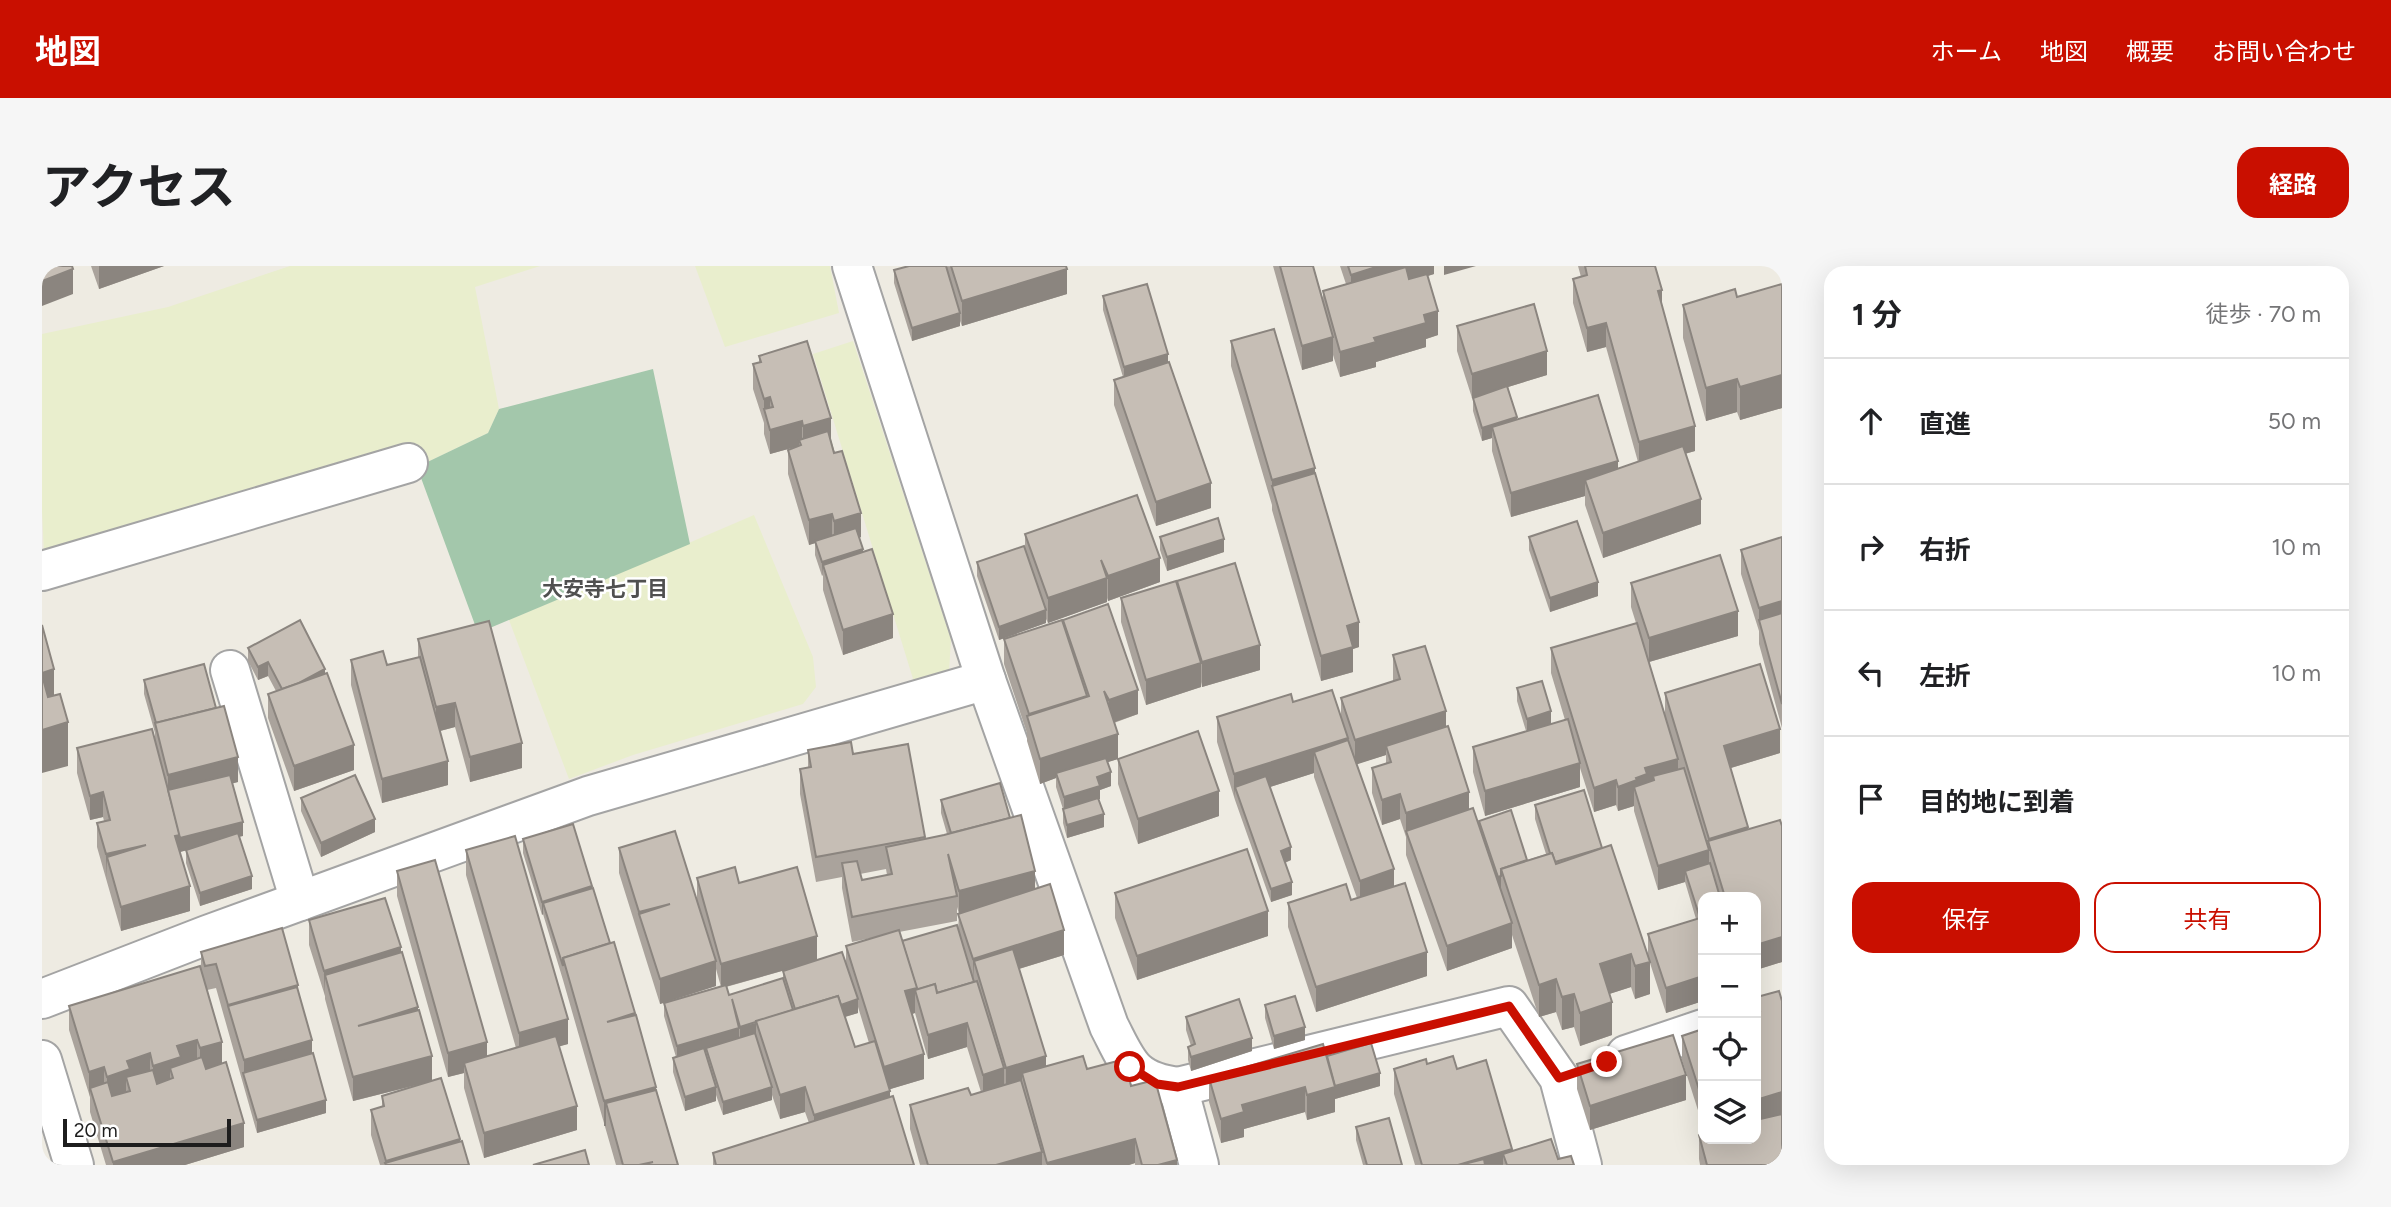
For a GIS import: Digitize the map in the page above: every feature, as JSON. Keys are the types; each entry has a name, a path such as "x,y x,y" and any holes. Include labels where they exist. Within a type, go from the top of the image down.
{"street":[{"path":"863,269 986,680 1109,1026 1130,1067 1157,1084 1178,1087 1509,1006 1581,1071 1582,1165"},
{"path":"42,571 408,464"},
{"path":"230,670 300,901"},
{"path":"42,999 588,796 986,680"},
{"path":"1581,1071 1698,1031"},
{"path":"42,1060 74,1165"},
{"path":"1178,1087 1199,1165"}],"green space":[{"path":"290,266 540,266 475,287 499,409 488,433 417,467 44,554 42,334 168,307"},
{"path":"695,266 830,266 839,313 725,347"},
{"path":"853,341 951,639 949,672 914,682 813,354"},
{"path":"653,369 690,544 478,633 417,467 488,433 499,409"},
{"path":"754,515 813,657 816,687 803,704 633,755 569,779 509,620"}],"building":[{"path":"42,266 72,266 73,269 42,281"},
{"path":"909,266 946,266 960,313 912,328 894,270"},
{"path":"951,266 1066,266 1067,269 962,301"},
{"path":"1280,266 1313,266 1333,337 1302,346"},
{"path":"1348,266 1379,266 1351,275"},
{"path":"1585,266 1655,266 1662,290 1658,291 1695,426 1639,442 1606,323 1587,328 1573,279 1587,275"},
{"path":"1406,267 1409,279 1427,274 1438,311 1424,315 1426,323 1374,338 1376,342 1340,352 1323,291"},
{"path":"1147,284 1168,354 1124,367 1103,296"},
{"path":"1782,284 1782,375 1740,387 1737,379 1706,388 1683,305 1735,289 1737,297"},
{"path":"1534,304 1547,351 1472,374 1457,326"},
{"path":"1274,329 1315,468 1272,480 1231,341"},
{"path":"807,341 831,418 803,426 802,421 770,430 764,409 773,407 770,397 764,399 753,364 761,362 759,356"},
{"path":"1169,362 1211,483 1156,502 1114,380"},
{"path":"1507,386 1517,417 1482,428 1473,398"},
{"path":"1598,395 1618,461 1511,493 1492,427"},
{"path":"828,431 834,453 842,451 861,513 834,521 832,514 809,520 788,450 801,445 799,440"},
{"path":"1683,446 1701,499 1603,533 1585,480"},
{"path":"1315,473 1359,622 1347,626 1353,647 1321,656 1272,486"},
{"path":"1137,495 1160,558 1108,576 1101,560 1107,578 1048,598 1025,534"},
{"path":"1218,518 1224,539 1167,557 1160,537"},
{"path":"1577,521 1598,582 1550,598 1529,537"},
{"path":"856,528 863,549 822,562 815,541"},
{"path":"1782,537 1782,601 1759,608 1741,550"},
{"path":"1024,546 1046,610 999,627 977,562"},
{"path":"872,549 893,614 843,630 823,565"},
{"path":"1720,555 1738,611 1649,638 1631,583"},
{"path":"1235,563 1260,645 1202,662 1177,581"},
{"path":"1176,581 1201,663 1146,680 1121,598"},
{"path":"1108,604 1138,690 1109,700 1104,691 1118,734 1040,759 1027,716 1089,696 1063,620"},
{"path":"1782,613 1782,704 1759,620"},
{"path":"300,620 325,669 282,689 268,662 258,667 248,648"},
{"path":"1062,620 1087,696 1029,714 1004,639"},
{"path":"489,621 522,743 470,757 455,703 436,707 418,639"},
{"path":"1637,623 1678,759 1645,768 1647,774 1618,787 1616,780 1594,788 1551,648"},
{"path":"42,625 54,669 42,673"},
{"path":"1425,646 1446,711 1355,740 1341,698 1400,679 1393,655"},
{"path":"383,651 387,665 420,657 448,761 382,779 351,660"},
{"path":"204,664 216,708 156,723 144,680"},
{"path":"1760,664 1780,729 1724,746 1748,827 1709,839 1665,693"},
{"path":"327,673 354,745 294,766 268,694"},
{"path":"42,675 48,697 60,694 68,722 42,730"},
{"path":"1542,681 1551,711 1527,719 1517,688"},
{"path":"1332,690 1348,738 1234,774 1217,717 1291,694 1293,702"},
{"path":"224,706 238,757 168,775 155,723"},
{"path":"1568,719 1580,763 1485,791 1473,747"},
{"path":"1448,726 1469,792 1406,813 1400,794 1382,800 1372,768 1391,762 1386,746"},
{"path":"152,729 180,835 175,836 190,886 121,907 107,857 146,845 106,854 97,823 110,820 103,792 90,796 77,748"},
{"path":"1198,731 1219,791 1138,819 1118,759"},
{"path":"1348,740 1394,869 1360,881 1314,752"},
{"path":"851,742 853,754 908,744 925,837 816,857 800,769 811,767 808,750"},
{"path":"1106,758 1111,772 1097,777 1100,786 1064,797 1056,773"},
{"path":"1684,768 1709,850 1658,866 1634,787 1654,780 1653,776"},
{"path":"230,775 243,822 180,838 168,790"},
{"path":"355,775 375,819 321,843 301,798"},
{"path":"1266,776 1291,847 1281,851 1292,882 1271,889 1235,787"},
{"path":"1000,783 1010,818 951,833 941,800"},
{"path":"1584,790 1602,848 1555,862 1535,805"},
{"path":"1098,798 1104,814 1067,825 1063,809"},
{"path":"1473,808 1512,923 1447,946 1406,831"},
{"path":"1511,810 1527,860 1501,869 1501,876 1498,877 1479,821"},
{"path":"1021,815 1035,871 959,891 948,854 957,896 852,917 842,863 857,861 862,880 892,874 886,847"},
{"path":"1780,820 1782,937 1761,943 1761,892 1723,892 1708,841"},
{"path":"573,824 592,886 542,902 523,839"},
{"path":"675,831 716,961 660,979 639,914 670,904 639,912 619,848"},
{"path":"238,833 252,876 200,893 186,850"},
{"path":"515,836 568,1019 519,1033 466,850"},
{"path":"1611,845 1650,962 1635,966 1631,954 1600,964 1612,1002 1580,1013 1574,994 1562,997 1556,979 1539,985 1501,869 1552,853 1556,864"},
{"path":"1247,849 1268,911 1137,956 1115,893"},
{"path":"435,860 487,1042 448,1053 397,871"},
{"path":"1710,863 1719,892 1698,892 1698,912 1685,871"},
{"path":"735,867 739,883 797,867 817,936 721,964 697,878"},
{"path":"1405,883 1427,952 1316,987 1288,903 1346,884 1351,900"},
{"path":"1050,884 1064,930 973,959 958,914"},
{"path":"593,888 610,943 563,958 563,966 543,903"},
{"path":"385,898 401,947 324,971 309,920"},
{"path":"1698,919 1698,978 1666,988 1648,934"},
{"path":"957,925 974,982 937,993 935,984 917,990 902,941"},
{"path":"282,928 298,985 228,1005 216,964 205,966 201,952"},
{"path":"899,930 917,988 905,991 924,1054 884,1067 846,946"},
{"path":"614,942 635,1013 607,1022 636,1015 656,1087 604,1101 563,958"},
{"path":"1013,949 1046,1056 1006,1068 974,961"},
{"path":"402,952 418,1007 358,1026 419,1010 432,1056 353,1077 325,975"},
{"path":"842,952 858,999 841,1005 838,996 795,1009 783,971"},
{"path":"200,966 222,1042 200,1048 197,1040 177,1046 181,1057 153,1066 150,1053 127,1061 130,1069 107,1077 104,1067 89,1072 69,1006"},
{"path":"783,978 793,1010 740,1027 732,999 739,1028 677,1046 664,1003 726,985 729,995"},
{"path":"977,981 1004,1068 983,1075 967,1023 928,1035 915,990 935,984 937,993"},
{"path":"297,987 312,1040 244,1060 228,1006"},
{"path":"1779,991 1782,1001 1782,1092 1761,1098 1761,1018 1761,996"},
{"path":"838,996 855,1047 875,1041 890,1091 814,1115 805,1087 780,1095 756,1021"},
{"path":"1295,996 1305,1027 1274,1036 1265,1005"},
{"path":"1239,999 1252,1038 1191,1057 1188,1047 1195,1044 1186,1017"},
{"path":"1698,1031 1698,1086 1682,1036"},
{"path":"755,1033 772,1087 723,1102 706,1048"},
{"path":"1673,1035 1686,1075 1590,1106 1577,1064"},
{"path":"556,1036 577,1106 484,1133 464,1063"},
{"path":"1371,1043 1380,1073 1335,1086 1327,1056"},
{"path":"1323,1044 1335,1087 1307,1095 1305,1087 1242,1105 1244,1112 1221,1119 1209,1078"},
{"path":"704,1048 716,1087 685,1097 673,1058"},
{"path":"313,1053 326,1100 257,1120 243,1073"},
{"path":"1083,1056 1087,1069 1125,1059 1131,1086 1155,1080 1177,1160 1158,1165 1142,1165 1135,1139 1047,1163 1022,1073"},
{"path":"1453,1056 1457,1069 1486,1060 1512,1149 1458,1165 1422,1165 1394,1069 1426,1059 1427,1064"},
{"path":"202,1057 206,1069 226,1062 244,1123 113,1162 90,1088 108,1082 112,1096 130,1091 126,1077 153,1070 157,1084 173,1078 170,1068"},
{"path":"441,1078 460,1139 386,1161 371,1110 384,1106 382,1096"},
{"path":"1021,1080 1042,1152 996,1165 928,1165 910,1105 968,1088 971,1095"},
{"path":"656,1090 678,1165 642,1165 653,1162 623,1165 606,1103"},
{"path":"893,1096 914,1165 716,1165 713,1153"},
{"path":"1782,1114 1782,1165 1707,1165 1701,1144 1761,1144 1761,1119"},
{"path":"1389,1118 1402,1165 1367,1165 1356,1127"},
{"path":"1551,1139 1558,1159 1571,1156 1574,1165 1507,1165 1503,1154"},
{"path":"462,1141 469,1165 385,1163"},
{"path":"585,1150 589,1165 533,1165"},
{"path":"1484,1159 1485,1165 1460,1165"}],"district":[{"name":"大安寺七丁目","path":"605,589"}],"route":[{"path":"1130,1067 1157,1084 1178,1087 1509,1006 1559,1078 1607,1062"}]}
